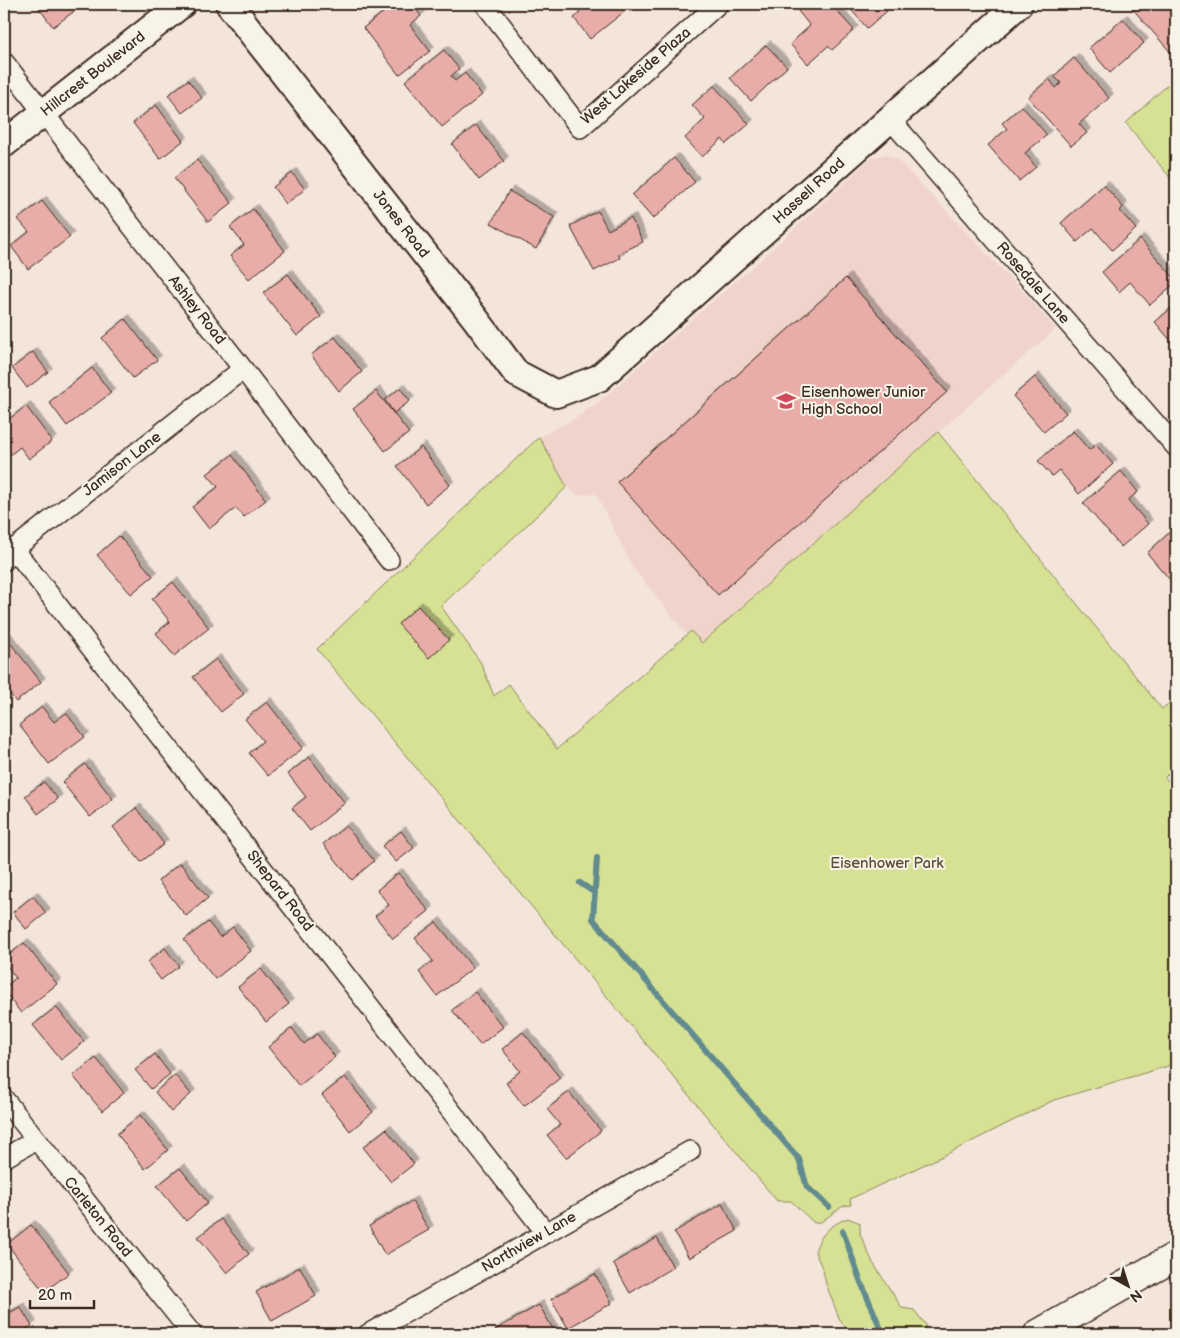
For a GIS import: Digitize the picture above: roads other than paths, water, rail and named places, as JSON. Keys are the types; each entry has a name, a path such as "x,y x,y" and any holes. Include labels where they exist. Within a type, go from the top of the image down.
{"highway":[{"path":"1038,1334 1176,1256"}],"street":[{"name":"Hillcrest Boulevard","path":"4,144 182,4"},
{"name":"Jones Road","path":"229,4 469,310 516,373 556,394 599,378"},
{"name":"West Lakeside Plaza","path":"485,4 580,128 718,4"},
{"name":"Hassell Road","path":"599,378 1018,4"},
{"name":"Ashley Road","path":"4,62 389,560"},
{"name":"Rosedale Lane","path":"890,119 1176,447"},
{"name":"Jamison Lane","path":"9,555 243,369"},
{"name":"Shepard Road","path":"9,555 546,1233"},
{"name":"Carleton Road","path":"4,1099 192,1334"},
{"path":"4,1158 36,1140"},
{"name":"Northview Lane","path":"368,1334 690,1151"}],"waterway":[{"path":"597,858 593,919 799,1159 807,1187 829,1207"},
{"path":"580,883 595,893"},
{"path":"843,1231 860,1280 883,1334"}],"place":[{"name":"Eisenhower Junior High School","path":"786,401"}],"park label":[{"name":"Eisenhower Park","path":"887,863"}]}
